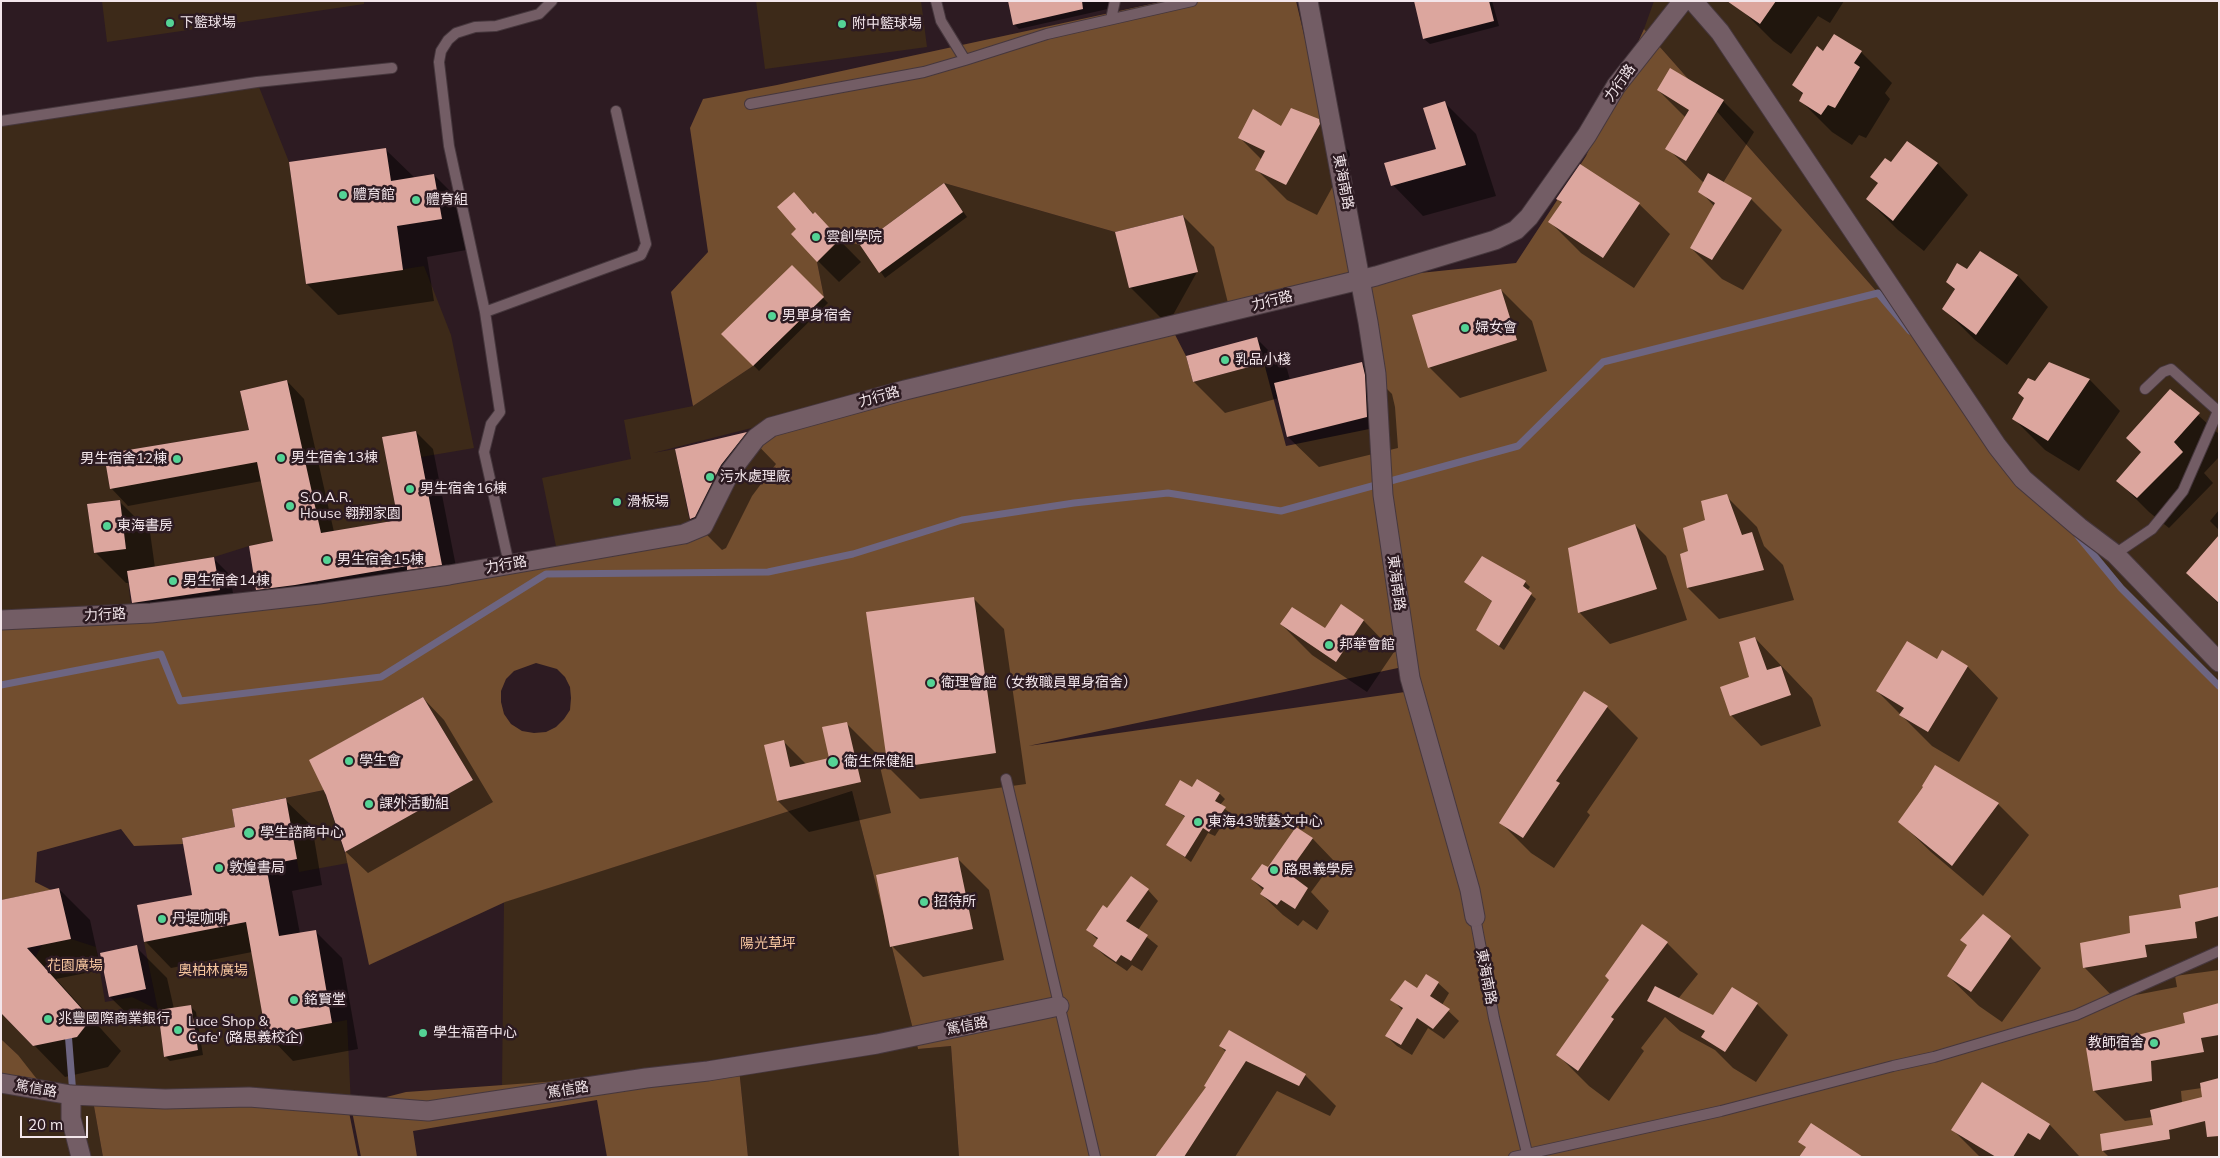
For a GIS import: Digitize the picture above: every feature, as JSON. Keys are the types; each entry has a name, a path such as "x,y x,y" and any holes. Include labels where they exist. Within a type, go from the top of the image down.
{"street":[{"name":"東海南路","path":"1308,1 1361,279 1376,374 1383,495 1410,678 1470,890 1475,917"},
{"name":"力行路","path":"1,620 151,613 319,594 684,534 703,526 730,472 756,438 771,427 904,390 1361,279 1495,240 1516,230 1529,217 1587,136 1616,86 1683,1"},
{"path":"1693,1 1720,32 1997,446 2023,479 2079,527 2115,554 2219,662"},
{"name":"篤信路","path":"1,1083 78,1095 165,1099 249,1097 428,1111 646,1078 708,1071 877,1044 1059,1006"},
{"name":"篤信路","path":"78,1095 71,1118 79,1149"}],"lane":[{"path":"510,564 484,452 491,424 500,412 485,312 449,146 439,62 441,51 448,40 456,33 475,27 496,26 539,14 552,1"},
{"path":"936,1 941,21 965,60"},
{"path":"1111,19 1115,1"},
{"path":"750,104 924,72 1047,34 1192,1"},
{"path":"1,121 257,82 392,68"},
{"path":"485,312 641,255 646,244 616,111"},
{"path":"2115,554 2152,529 2184,491 2218,410 2171,369 2163,372 2145,389"},
{"path":"1006,780 1095,1157"},
{"name":"東海南路","path":"1475,917 1494,1018 1528,1155"},
{"path":"1514,1157 1721,1111 1944,1054 2076,1015 2219,951"}],"green space":[{"name":"下籃球場","path":"102,1 364,1 364,4 107,42"},
{"name":"附中籃球場","path":"756,1 921,1 927,47 765,69"},
{"path":"1654,1 2219,1 2219,686 2121,588 1878,293 1644,29"},
{"path":"257,82 289,162 306,284 424,266 451,335 474,448 421,457 416,431 382,437 398,520 321,533 287,380 240,391 249,430 104,454 110,488 258,461 273,541 214,557 127,571 132,615 1,613 1,121","holes":["120,500 126,548 94,553 87,504"]},
{"path":"944,183 1115,232 1129,288 1198,272 1169,322 653,453 675,449 691,527 558,556 542,478 631,459 624,420 693,406 753,366 824,297 817,262 840,239 860,245"},
{"path":"324,790 348,863 299,872 286,798"},
{"name":"陽光草坪","path":"852,791 918,1049 951,1046 959,1157 748,1157 739,1068 502,1088 504,902"},
{"path":"247,922 266,1035 347,1020 351,1106 92,1095 103,1157 1,1157 1,1083 18,1055 1,1039 1,1013 33,1046 77,1037 91,1019 35,958 42,945 71,939 96,947 105,1002 132,997 158,1010 144,942","holes":["191,1005 198,1050 164,1057 158,1011"]}],"shaded area":[{"path":"1165,1 1296,1 1362,279 1516,263 1586,156 1644,29 1878,293 2121,588 2219,686 2219,1157 959,1157 951,1046 918,1049 852,791 505,902 369,965 345,852 473,780 423,697 310,760 324,790 232,809 235,827 182,838 183,844 134,846 121,829 37,852 35,882 51,890 1,900 1,613 132,615 514,566 691,527 749,459 784,423 1169,322 1197,272 1183,215 1115,232 944,183 860,245 840,240 817,262 824,297 753,366 693,406 671,292 708,252 690,128 703,99 777,85","holes":["1361,279 1379,427 1286,446 1264,363 1193,382 1186,356 1169,323","1384,508 1410,679 1405,692 1028,746 1398,668","536,663 557,669 565,677 570,687 570,710 556,727 546,732 534,733 522,731 511,724 504,714 501,691 506,679 514,671"]},
{"path":"1,1039 18,1055 47,1092 1,1089"},
{"path":"739,1068 748,1157 607,1157 597,1100 413,1131 417,1157 361,1157 351,1106 406,1092"},
{"path":"92,1095 346,1097 358,1157 103,1157"}],"building":[{"path":"1008,1 1082,1 1083,9 1013,25"},
{"path":"1414,1 1489,1 1494,21 1423,39"},
{"path":"1727,1 1776,1 1760,24"},
{"path":"1834,34 1862,51 1854,63 1860,67 1835,108 1828,105 1821,115 1799,101 1803,93 1792,85 1817,46 1823,51"},
{"path":"1670,68 1724,100 1686,161 1665,149 1689,110 1657,90"},
{"path":"1445,101 1466,165 1391,186 1384,163 1436,149 1423,108"},
{"path":"1291,108 1319,119 1320,124 1286,185 1255,170 1265,151 1238,138 1253,109 1281,126"},
{"path":"1907,141 1938,163 1893,221 1866,199 1878,183 1870,177 1885,158 1891,162"},
{"name":"體育館","path":"386,148 391,181 434,174 442,219 397,226 403,270 306,284 289,162"},
{"path":"1580,164 1640,203 1603,258 1548,222 1562,202 1556,199"},
{"path":"1708,173 1752,198 1712,260 1690,248 1715,203 1698,192"},
{"path":"944,183 963,212 879,273 860,245"},
{"name":"雲創學院","path":"794,192 813,214 815,212 840,239 817,262 791,234 796,229 777,207"},
{"path":"1183,215 1198,272 1129,288 1115,232"},
{"path":"1980,251 2018,275 1976,335 1942,309 1955,289 1946,282 1957,263 1967,269"},
{"name":"男單身宿舍","path":"792,265 824,297 753,366 721,334"},
{"name":"婦女會","path":"1501,289 1517,340 1428,368 1412,315"},
{"name":"乳品小棧","path":"1257,337 1264,363 1193,382 1186,356"},
{"path":"1362,362 1365,375 1367,417 1287,437 1274,383"},
{"path":"2049,362 2090,379 2048,441 2012,419 2024,398 2018,393 2028,378 2035,381"},
{"path":"287,380 321,533 398,520 382,437 416,431 442,565 407,570 407,566 256,590 249,546 273,541 257,462 110,489 104,454 249,430 240,391"},
{"path":"2170,389 2200,413 2174,442 2183,452 2137,498 2116,481 2141,452 2126,438"},
{"path":"747,432 721,465 695,517 690,519 675,449"},
{"path":"1727,494 1742,535 1752,532 1764,570 1687,588 1680,554 1688,551 1683,528 1705,520 1701,501"},
{"name":"東海書房","path":"120,500 126,549 94,553 87,504"},
{"path":"1635,524 1657,589 1578,613 1568,548"},
{"path":"2219,535 2219,603 2186,573"},
{"path":"1482,556 1526,581 1523,586 1532,593 1499,646 1476,630 1492,601 1464,582"},
{"name":"男生宿舍14棟","path":"214,557 220,590 132,603 127,571"},
{"name":"衛理會館（女教職員單身宿舍）","path":"974,597 996,753 888,769 866,612"},
{"name":"邦華會館","path":"1341,604 1364,620 1336,662 1280,624 1292,607 1325,628"},
{"path":"1755,637 1767,670 1781,666 1791,695 1730,716 1720,687 1749,677 1739,642"},
{"path":"1907,641 1937,659 1942,650 1968,666 1928,732 1899,715 1904,708 1876,691"},
{"path":"1584,691 1608,706 1556,781 1560,783 1523,838 1499,823"},
{"path":"423,697 473,780 345,852 326,795 309,760"},
{"name":"衛生保健組","path":"847,722 861,782 777,801 764,745 784,740 790,767 829,758 822,727"},
{"path":"1935,765 1999,803 1952,866 1898,822 1923,787"},
{"name":"東海43號藝文中心","path":"1197,779 1220,793 1215,801 1226,807 1209,832 1203,828 1185,857 1166,845 1185,816 1165,805 1180,780 1192,787"},
{"path":"286,798 297,859 266,865 279,936 316,930 332,1023 266,1035 246,922 144,942 137,905 192,895 182,838 235,827 232,809"},
{"name":"路思義學房","path":"1296,827 1313,838 1288,873 1308,888 1295,909 1281,900 1277,905 1260,894 1264,888 1251,879 1262,864 1268,867"},
{"name":"招待所","path":"958,857 973,929 890,947 876,875"},
{"path":"1131,876 1149,889 1126,921 1148,935 1131,961 1121,955 1116,962 1093,946 1098,938 1086,930 1103,905 1107,908"},
{"path":"2219,887 2219,916 2195,922 2197,938 2145,945 2147,957 2083,968 2080,943 2130,933 2129,916 2181,908 2179,895"},
{"path":"59,888 71,939 27,948 91,1019 77,1037 33,1046 1,1013 1,900"},
{"path":"1983,914 2011,936 1971,992 1947,976 1967,945 1960,940"},
{"path":"1642,924 1668,942 1611,1017 1614,1019 1578,1071 1556,1055 1609,980 1605,976"},
{"path":"137,945 146,989 109,997 100,953"},
{"path":"1426,974 1439,982 1430,996 1450,1009 1433,1029 1417,1018 1401,1045 1385,1036 1403,1008 1390,1000 1405,980 1417,988"},
{"path":"1655,986 1713,1015 1732,987 1758,1003 1725,1052 1701,1037 1705,1031 1647,1001"},
{"name":"教師宿舍","path":"2219,1003 2219,1035 2201,1038 2204,1052 2151,1061 2152,1081 2093,1091 2086,1048 2185,1023 2183,1013"},
{"name":"Luce Shop & Cafe' (路思義校企)","path":"191,1005 198,1050 164,1057 158,1010"},
{"path":"1229,1030 1306,1074 1299,1086 1246,1061 1184,1157 1155,1157 1206,1087 1204,1086 1226,1050 1219,1046"},
{"path":"2219,1078 2219,1136 2207,1137 2205,1121 2169,1130 2170,1139 2102,1151 2100,1134 2153,1125 2150,1110 2202,1097 2200,1083"},
{"path":"1982,1082 2050,1124 2040,1140 2028,1133 2013,1157 1996,1157 1951,1130"},
{"path":"1811,1123 1863,1157 1799,1157 1806,1147 1798,1142"}],"waterway":[{"path":"1,685 161,654 180,701 381,677 546,574 768,572 853,554 962,520 1074,503 1168,493 1281,511 1518,446 1603,362 1878,293 1910,331"},
{"path":"2078,536 2121,588 2219,686"},
{"path":"68,1031 73,1095"}],"place":[{"name":"下籃球場","path":"170,23"},
{"name":"附中籃球場","path":"842,24"},
{"name":"體育館","path":"343,195"},
{"name":"體育組","path":"416,200"},
{"name":"雲創學院","path":"816,237"},
{"name":"男單身宿舍","path":"772,316"},
{"name":"婦女會","path":"1465,328"},
{"name":"乳品小棧","path":"1225,360"},
{"name":"男生宿舍13棟","path":"281,458"},
{"name":"男生宿舍12棟","path":"177,459"},
{"name":"污水處理廠","path":"710,477"},
{"name":"男生宿舍16棟","path":"410,489"},
{"name":"滑板場","path":"617,502"},
{"name":"S.O.A.R. House 翱翔家園","path":"290,506"},
{"name":"東海書房","path":"107,526"},
{"name":"男生宿舍15棟","path":"327,560"},
{"name":"男生宿舍14棟","path":"173,581"},
{"name":"邦華會館","path":"1329,645"},
{"name":"衛理會館（女教職員單身宿舍）","path":"931,683"},
{"name":"學生會","path":"349,761"},
{"name":"衛生保健組","path":"833,762"},
{"name":"課外活動組","path":"369,804"},
{"name":"東海43號藝文中心","path":"1198,822"},
{"name":"學生諮商中心","path":"249,833"},
{"name":"敦煌書局","path":"219,868"},
{"name":"路思義學房","path":"1274,870"},
{"name":"招待所","path":"924,902"},
{"name":"丹堤咖啡","path":"162,919"},
{"name":"銘賢堂","path":"294,1000"},
{"name":"兆豐國際商業銀行","path":"48,1019"},
{"name":"Luce Shop & Cafe' (路思義校企)","path":"178,1030"},
{"name":"學生福音中心","path":"423,1033"},
{"name":"教師宿舍","path":"2154,1043"}],"park label":[{"name":"花園廣場","path":"75,966"},
{"name":"奧柏林廣場","path":"213,971"}]}
